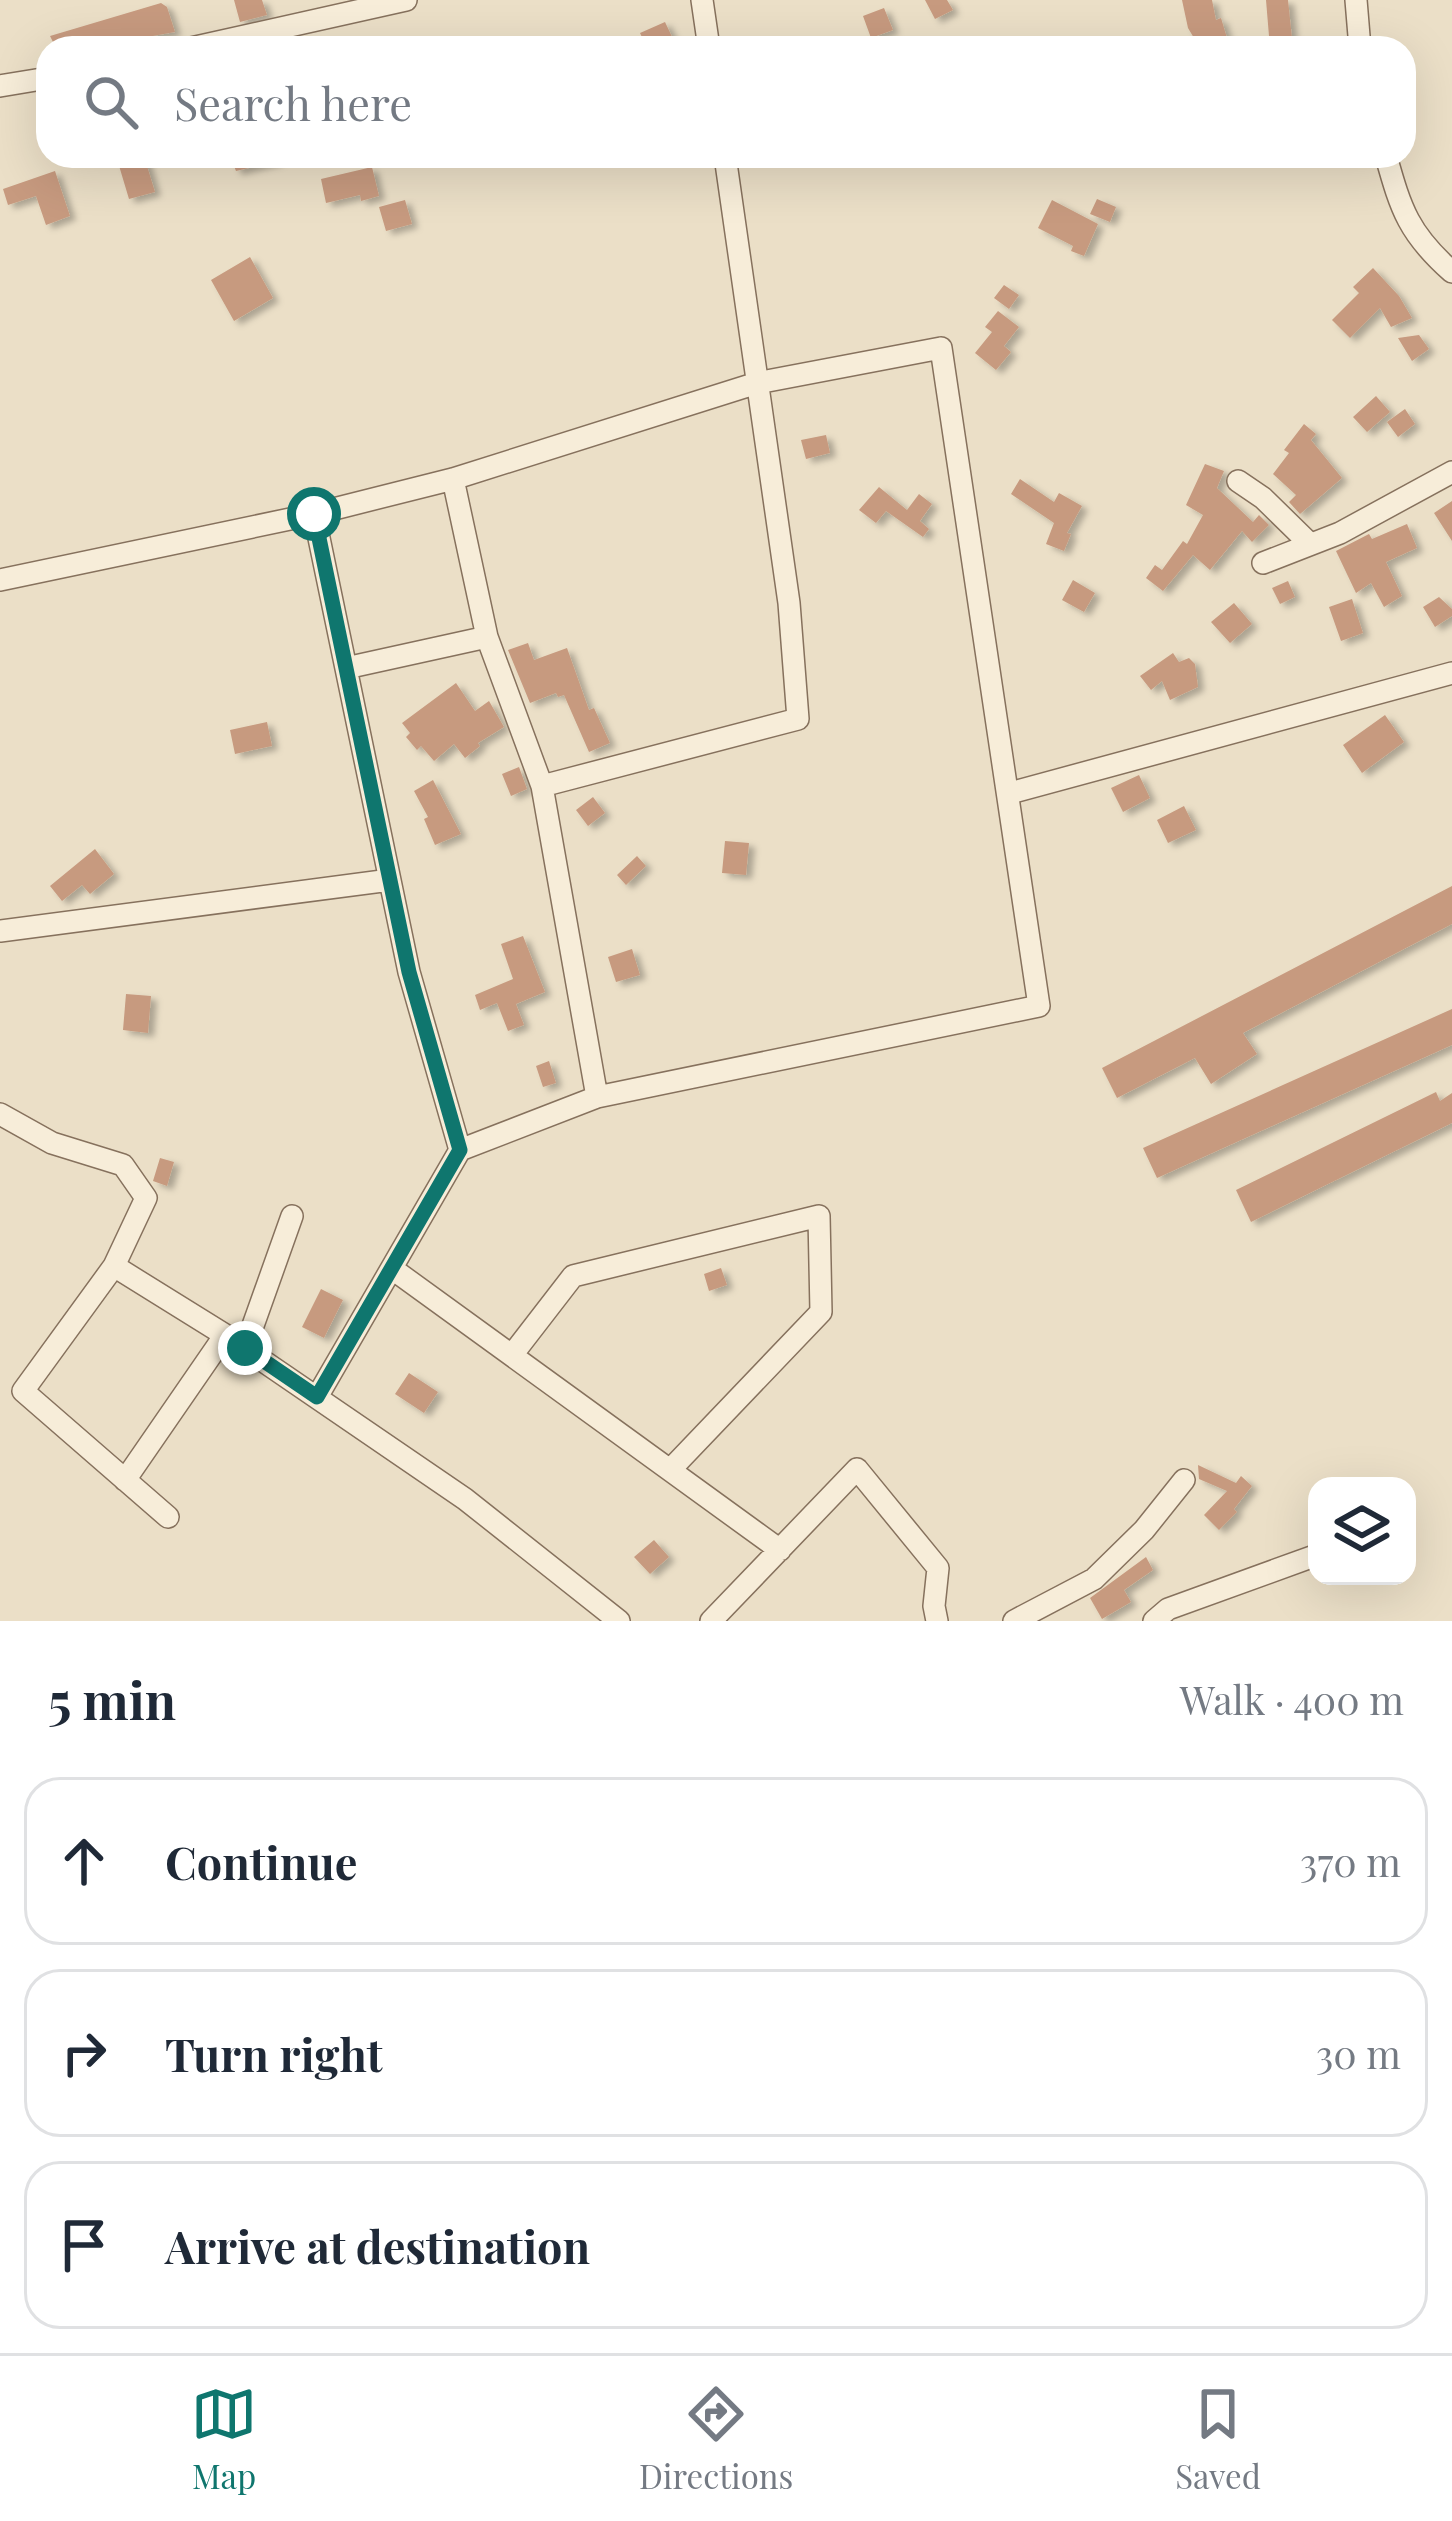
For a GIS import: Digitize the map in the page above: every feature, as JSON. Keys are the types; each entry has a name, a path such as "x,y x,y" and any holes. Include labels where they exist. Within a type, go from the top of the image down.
{"street":[{"path":"245,36 406,0"},
{"path":"702,0 707,36"},
{"path":"1356,0 1359,36"},
{"path":"0,86 36,80"},
{"path":"542,786 799,719 789,603 727,168"},
{"path":"1389,168 1402,215 1421,245 1452,272"},
{"path":"0,580 314,514 453,479 757,383 941,348 1039,1006 598,1097 460,1150 317,1397"},
{"path":"1263,562 1340,533 1452,472"},
{"path":"453,479 487,637 542,786 598,1097"},
{"path":"1238,481 1263,498 1310,544"},
{"path":"314,514 409,972 460,1150"},
{"path":"346,668 487,637"},
{"path":"1010,793 1452,673"},
{"path":"0,931 390,880"},
{"path":"0,1114 52,1143 123,1165 146,1198 114,1266 23,1391 168,1517"},
{"path":"245,1348 292,1216"},
{"path":"512,1355 573,1276 819,1216 821,1312 670,1470"},
{"path":"114,1266 245,1348 465,1499 620,1621"},
{"path":"394,1270 780,1550"},
{"path":"125,1480 225,1335"},
{"path":"711,1621 857,1469 938,1568 937,1621"},
{"path":"1015,1621 1094,1579 1131,1544 1184,1480"},
{"path":"1168,1617 1308,1559"}],"building":[{"path":"234,0 262,0 267,15 240,22"},
{"path":"925,0 947,0 953,10 935,19"},
{"path":"1182,0 1212,0 1216,20 1221,18 1226,36 1193,36"},
{"path":"1266,0 1288,0 1292,36 1269,36"},
{"path":"161,3 167,7 175,32 152,36 50,36"},
{"path":"884,8 893,30 870,36 863,16"},
{"path":"665,22 672,36 641,36"},
{"path":"120,168 148,168 155,192 129,199"},
{"path":"372,168 379,196 326,203 321,179"},
{"path":"55,171 70,216 46,225 36,196 8,205 3,189"},
{"path":"1097,199 1116,207 1110,222 1090,214"},
{"path":"405,200 412,224 386,231 379,207"},
{"path":"1052,200 1098,224 1084,256 1038,228"},
{"path":"250,257 273,298 234,321 211,280"},
{"path":"1373,268 1412,318 1391,327 1380,308 1350,338 1332,320 1359,293 1353,287"},
{"path":"1004,285 1019,295 1009,309 994,298"},
{"path":"998,311 1019,327 1004,346 1011,352 996,370 975,353 992,332 985,327"},
{"path":"1419,335 1429,349 1412,361 1398,338"},
{"path":"1376,396 1390,412 1367,432 1353,417"},
{"path":"1405,409 1415,424 1398,437 1387,422"},
{"path":"1304,424 1316,434 1311,440 1342,478 1300,514 1289,502 1296,495 1273,474"},
{"path":"826,435 830,453 806,459 801,440"},
{"path":"1205,464 1224,471 1217,488 1253,522 1259,515 1269,525 1252,542 1242,531 1210,570 1193,555 1163,591 1146,578 1155,565 1162,570 1183,541 1187,544 1203,515 1186,505"},
{"path":"1020,479 1054,502 1059,493 1082,506 1067,533 1071,534 1064,551 1046,544 1054,523 1011,494"},
{"path":"879,487 907,510 919,494 932,504 920,521 929,529 923,537 886,511 876,523 859,510"},
{"path":"1452,501 1452,541 1434,513"},
{"path":"1407,524 1417,548 1386,562 1402,596 1384,607 1371,583 1356,593 1336,551 1369,534 1372,539"},
{"path":"1073,580 1095,593 1084,612 1062,600"},
{"path":"1288,581 1295,597 1280,604 1272,588"},
{"path":"1439,597 1452,609 1452,616 1435,627 1423,607"},
{"path":"1352,599 1363,633 1341,641 1329,607"},
{"path":"1234,603 1252,624 1230,643 1211,622"},
{"path":"528,643 534,660 567,648 589,710 594,708 610,743 589,752 564,695 556,693 530,703 508,650"},
{"path":"1173,653 1179,662 1189,658 1195,664 1198,687 1170,700 1162,681 1151,690 1140,676"},
{"path":"456,683 475,711 489,701 504,727 478,743 465,758 454,744 434,761 406,737 410,733 402,723"},
{"path":"1385,715 1404,742 1362,773 1343,745"},
{"path":"267,722 272,746 235,754 230,730"},
{"path":"519,767 527,789 511,796 502,774"},
{"path":"1139,775 1150,798 1123,812 1111,788"},
{"path":"433,780 461,834 435,845 424,819 428,817 414,791"},
{"path":"593,797 605,813 588,826 576,810"},
{"path":"1184,806 1196,830 1168,843 1157,820"},
{"path":"725,841 749,843 746,875 722,873"},
{"path":"95,849 114,874 90,894 82,885 62,901 50,886"},
{"path":"637,856 646,866 626,885 617,875"},
{"path":"1452,886 1452,924 1243,1033 1257,1054 1211,1084 1195,1058 1117,1098 1102,1068"},
{"path":"523,936 545,992 516,1004 524,1025 508,1031 497,1003 480,1010 475,995 513,979 501,944"},
{"path":"632,949 640,975 616,982 608,957"},
{"path":"126,994 151,996 148,1033 123,1030"},
{"path":"1452,1009 1452,1045 1157,1178 1143,1148"},
{"path":"549,1061 556,1083 543,1087 536,1066"},
{"path":"1436,1092 1440,1101 1452,1093 1452,1123 1251,1222 1236,1190"},
{"path":"160,1158 174,1162 167,1186 153,1181"},
{"path":"721,1268 727,1285 709,1291 704,1274"},
{"path":"321,1289 343,1300 324,1338 302,1327"},
{"path":"409,1373 438,1392 424,1413 395,1394"},
{"path":"1198,1465 1236,1483 1241,1476 1252,1486 1234,1509 1237,1512 1219,1530 1204,1515 1227,1491 1199,1479"},
{"path":"654,1540 669,1557 650,1574 634,1557"},
{"path":"1146,1557 1153,1570 1124,1590 1131,1602 1102,1619 1090,1598"}],"route":[{"path":"245,1348 317,1397 460,1150 409,972 314,514"}]}
